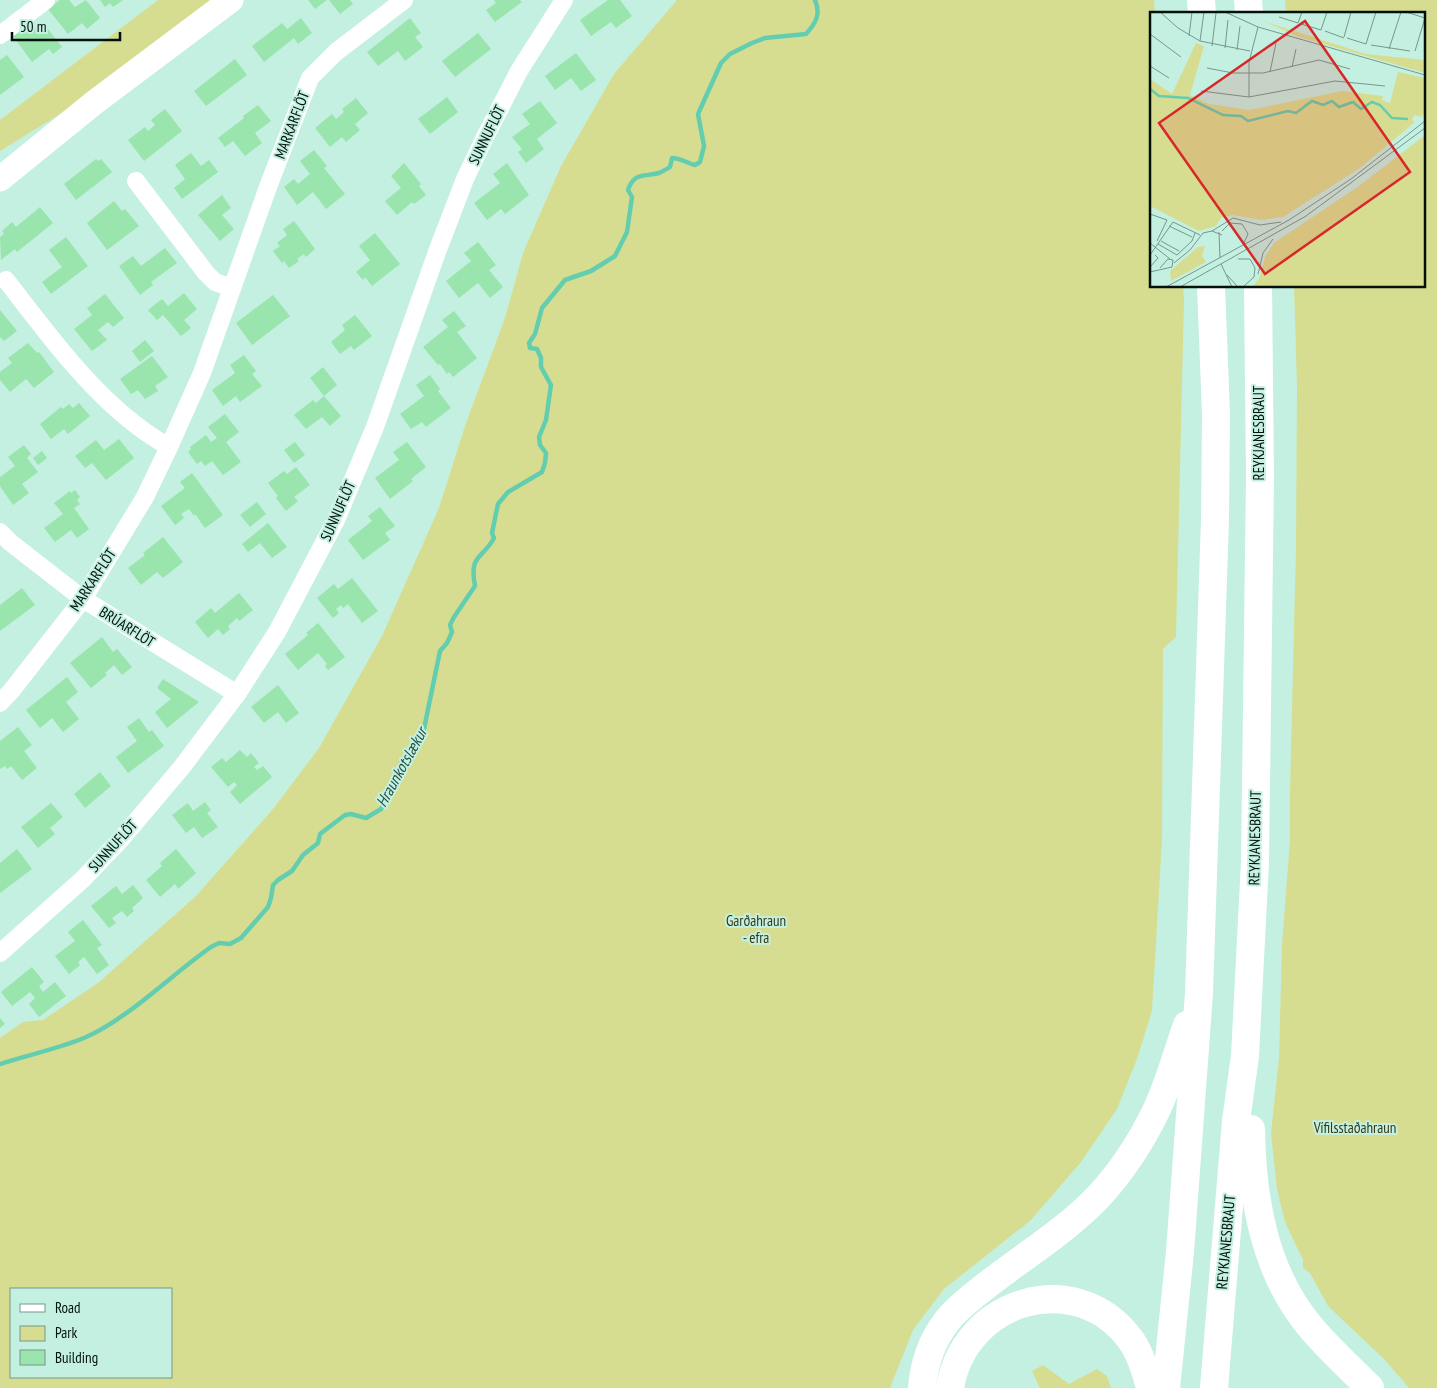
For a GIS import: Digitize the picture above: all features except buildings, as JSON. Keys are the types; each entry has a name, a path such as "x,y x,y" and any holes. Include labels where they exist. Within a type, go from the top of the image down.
{"highway":[{"path":"1166,1388 1180,1252 1198,993 1215,520 1216,414 1211,288"},
{"name":"REYKJANESBRAUT","path":"1214,1388 1236,1121 1245,1056 1255,852 1260,477 1258,288"},
{"path":"922,1388 925,1368 930,1353 946,1322 966,1302 1007,1269 1051,1239 1100,1196 1126,1162 1156,1110 1198,993"},
{"path":"1245,1056 1251,1110 1252,1166 1257,1206 1281,1282 1294,1305 1313,1330 1370,1388"},
{"path":"950,1388 958,1362 965,1348 988,1320 1012,1306 1034,1300 1047,1299 1090,1308 1119,1327 1131,1340 1150,1388"}],"main road":[{"path":"0,179 95,102 231,0"},
{"path":"0,164 95,102"}],"street":[{"path":"0,34 46,0"},
{"name":"MARKARFLÖT","path":"0,702 12,690 83,599 145,497 202,373 268,187 310,78 336,52 404,0"},
{"name":"SUNNUFLÖT","path":"0,953 83,879 122,838 182,767 237,694 277,632 336,520 375,427 465,179 519,71 564,0"},
{"path":"136,182 206,273 215,282 232,288"},
{"path":"6,280 89,381 139,428 169,447"},
{"name":"BRÚARFLÖT","path":"0,532 11,543 83,599 237,694"}],"green space":[{"path":"158,0 217,0 73,106 0,151 0,120"},
{"name":"Garðahraun - efra","path":"677,0 1154,0 1155,12 1150,12 1150,288 1183,288 1184,300 1176,637 1163,649 1162,840 1152,1011 1137,1059 1117,1109 1081,1162 1031,1220 944,1289 913,1330 890,1388 0,1388 0,1038 23,1022 43,1020 98,983 196,896 273,809 319,748 382,636 439,508 465,426 505,318 523,253 561,166 614,74"},
{"name":"Vífilsstaðahraun","path":"1285,0 1437,0 1437,1388 1409,1388 1385,1360 1328,1306 1310,1273 1303,1268 1303,1260 1285,1222 1277,1189 1271,1133 1279,1058 1282,945 1290,839 1296,547 1297,386 1294,288 1424,288 1424,12 1286,12"},
{"path":"1043,1365 1069,1384 1097,1369 1107,1376 1111,1388 1040,1388 1032,1371"}],"waterway":[{"name":"Hraunkotslækur","path":"0,1064 84,1038 100,1030 117,1020 211,947 219,943 230,944 241,938 268,907 273,885 292,871 303,855 318,843 320,834 345,815 351,814 366,818 381,809 391,792 401,762 424,729 440,651 447,643 452,632 450,625 454,617 475,586 475,563 494,538 492,533 498,504 508,492 542,472 545,463 546,453 540,445 539,437 546,420 551,385 541,367 541,358 537,349 530,348 529,343 535,334 542,308 565,280 591,271 615,256 627,232 632,197 628,190 633,180 640,176 659,173 670,167 672,158 695,165 700,162 704,146 698,114 721,63 730,54 765,38 806,34 816,18 818,10 815,0"}]}
